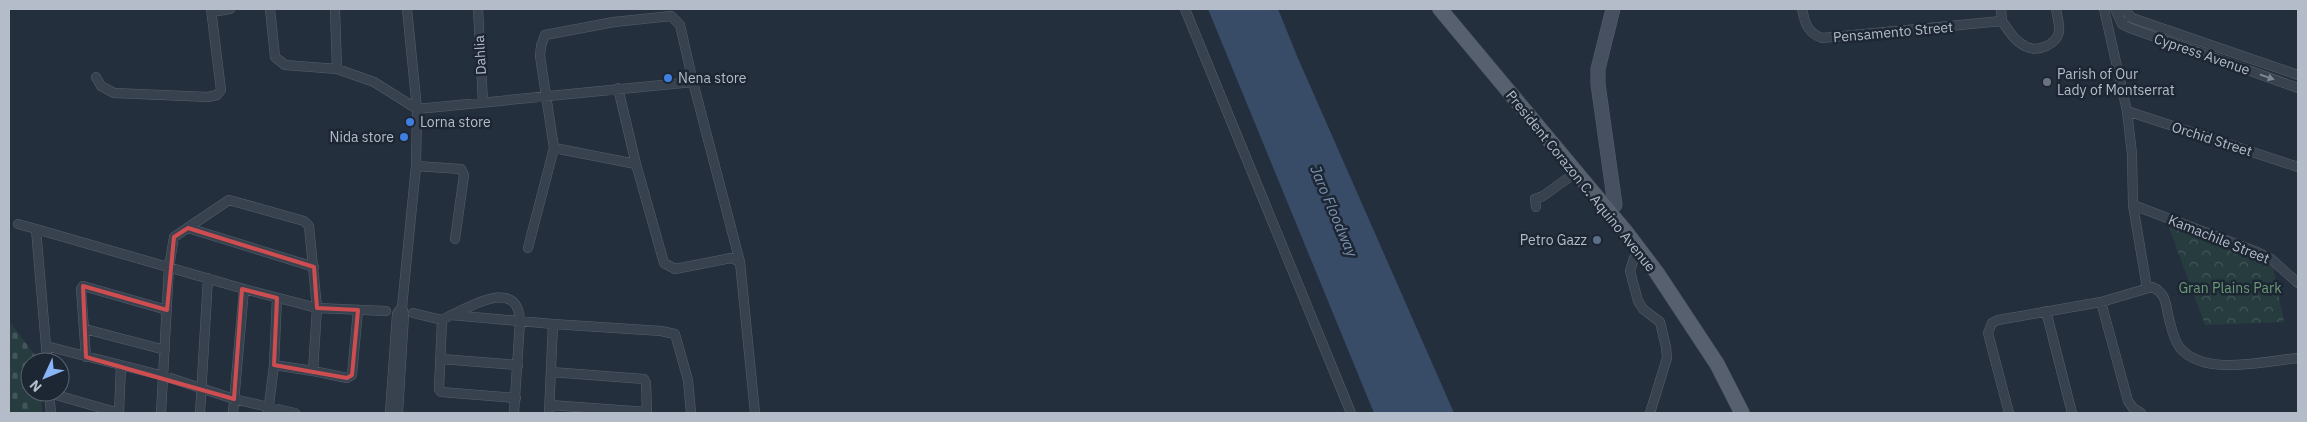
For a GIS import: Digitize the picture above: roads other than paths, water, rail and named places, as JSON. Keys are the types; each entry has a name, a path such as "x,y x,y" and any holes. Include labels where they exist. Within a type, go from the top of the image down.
{"main road":[{"name":"President Corazon C. Aquino Avenue","path":"1440,9 1629,236 1657,273 1717,364 1742,413"},
{"path":"1615,205 1616,212 1629,236 1634,258"}],"street":[{"path":"96,77 101,86 114,93 208,97 217,95 221,90 211,10 230,9"},
{"path":"270,9 275,57 279,62 286,65 337,69 374,82 418,109 694,82"},
{"path":"335,9 337,69"},
{"path":"390,413 396,381 400,320 416,166 418,109 407,9"},
{"name":"Dahlia","path":"478,9 483,102"},
{"path":"1185,9 1351,413"},
{"path":"1613,9 1600,54 1598,84 1615,205"},
{"name":"Pensamento Street","path":"1802,9 1807,28 1813,35 1822,38 2002,22"},
{"path":"2001,9 2002,22 2020,42 2026,46 2038,49 2051,44 2056,39 2059,32 2056,9"},
{"path":"2104,9 2126,111 2132,154 2133,205 2147,288"},
{"name":"Cypress Avenue","path":"2298,75 2132,18 2121,9 2118,18 2122,24 2146,35 2298,88"},
{"path":"528,248 554,148 540,56 545,35 651,17 670,16 680,25 740,262 755,413"},
{"path":"2111,46 2118,18"},
{"path":"2223,62 2226,51"},
{"path":"618,88 636,164 664,264 675,269 731,258 740,262"},
{"name":"Orchid Street","path":"2126,111 2298,167"},
{"path":"554,148 636,164"},
{"path":"416,166 461,169 464,175 455,239"},
{"path":"1536,207 1535,199 1543,196 1575,173"},
{"path":"161,413 169,267 175,235 230,200 304,221 309,226 317,308 313,371"},
{"name":"Kamachile Street","path":"2133,205 2257,252 2271,259 2298,283"},
{"path":"18,224 317,308 386,311"},
{"path":"188,228 314,267"},
{"path":"36,229 46,352"},
{"path":"1634,258 1630,271 1638,301 1643,309 1660,322 1666,347 1667,358 1650,413"},
{"path":"200,413 208,278"},
{"path":"86,357 81,289 84,285 167,310"},
{"path":"2009,413 1988,333 1989,328 1998,320 2101,302 2147,288 2156,288 2163,296 2179,347 2201,361 2220,365 2298,358"},
{"path":"233,413 244,289"},
{"path":"268,411 274,365 277,298"},
{"path":"413,313 442,320 486,299 510,299 519,312 520,321 514,413"},
{"path":"2101,302 2128,401 2133,408 2141,413"},
{"path":"274,365 347,378 352,375 358,310"},
{"path":"2046,311 2072,413"},
{"path":"451,315 661,331 675,334 688,380 691,413"},
{"path":"442,320 439,389 441,392 516,398"},
{"path":"551,372 644,379 646,384 647,413 549,409 553,324"},
{"path":"85,329 165,350"},
{"path":"46,346 164,376 268,411 295,413"},
{"path":"441,359 518,365"},
{"path":"70,398 119,413 121,365"},
{"path":"396,381 398,413"}],"water":[{"name":"Jaro Floodway","path":"1208,9 1278,9 1454,413 1374,413"}],"place":[{"name":"Nena store","path":"668,78"},
{"name":"Parish of Our Lady of Montserrat","path":"2047,82"},
{"name":"Lorna store","path":"410,122"},
{"name":"Nida store","path":"404,137"},
{"name":"Petro Gazz","path":"1597,240"}],"park label":[{"name":"Gran Plains Park","path":"2230,288"}]}
